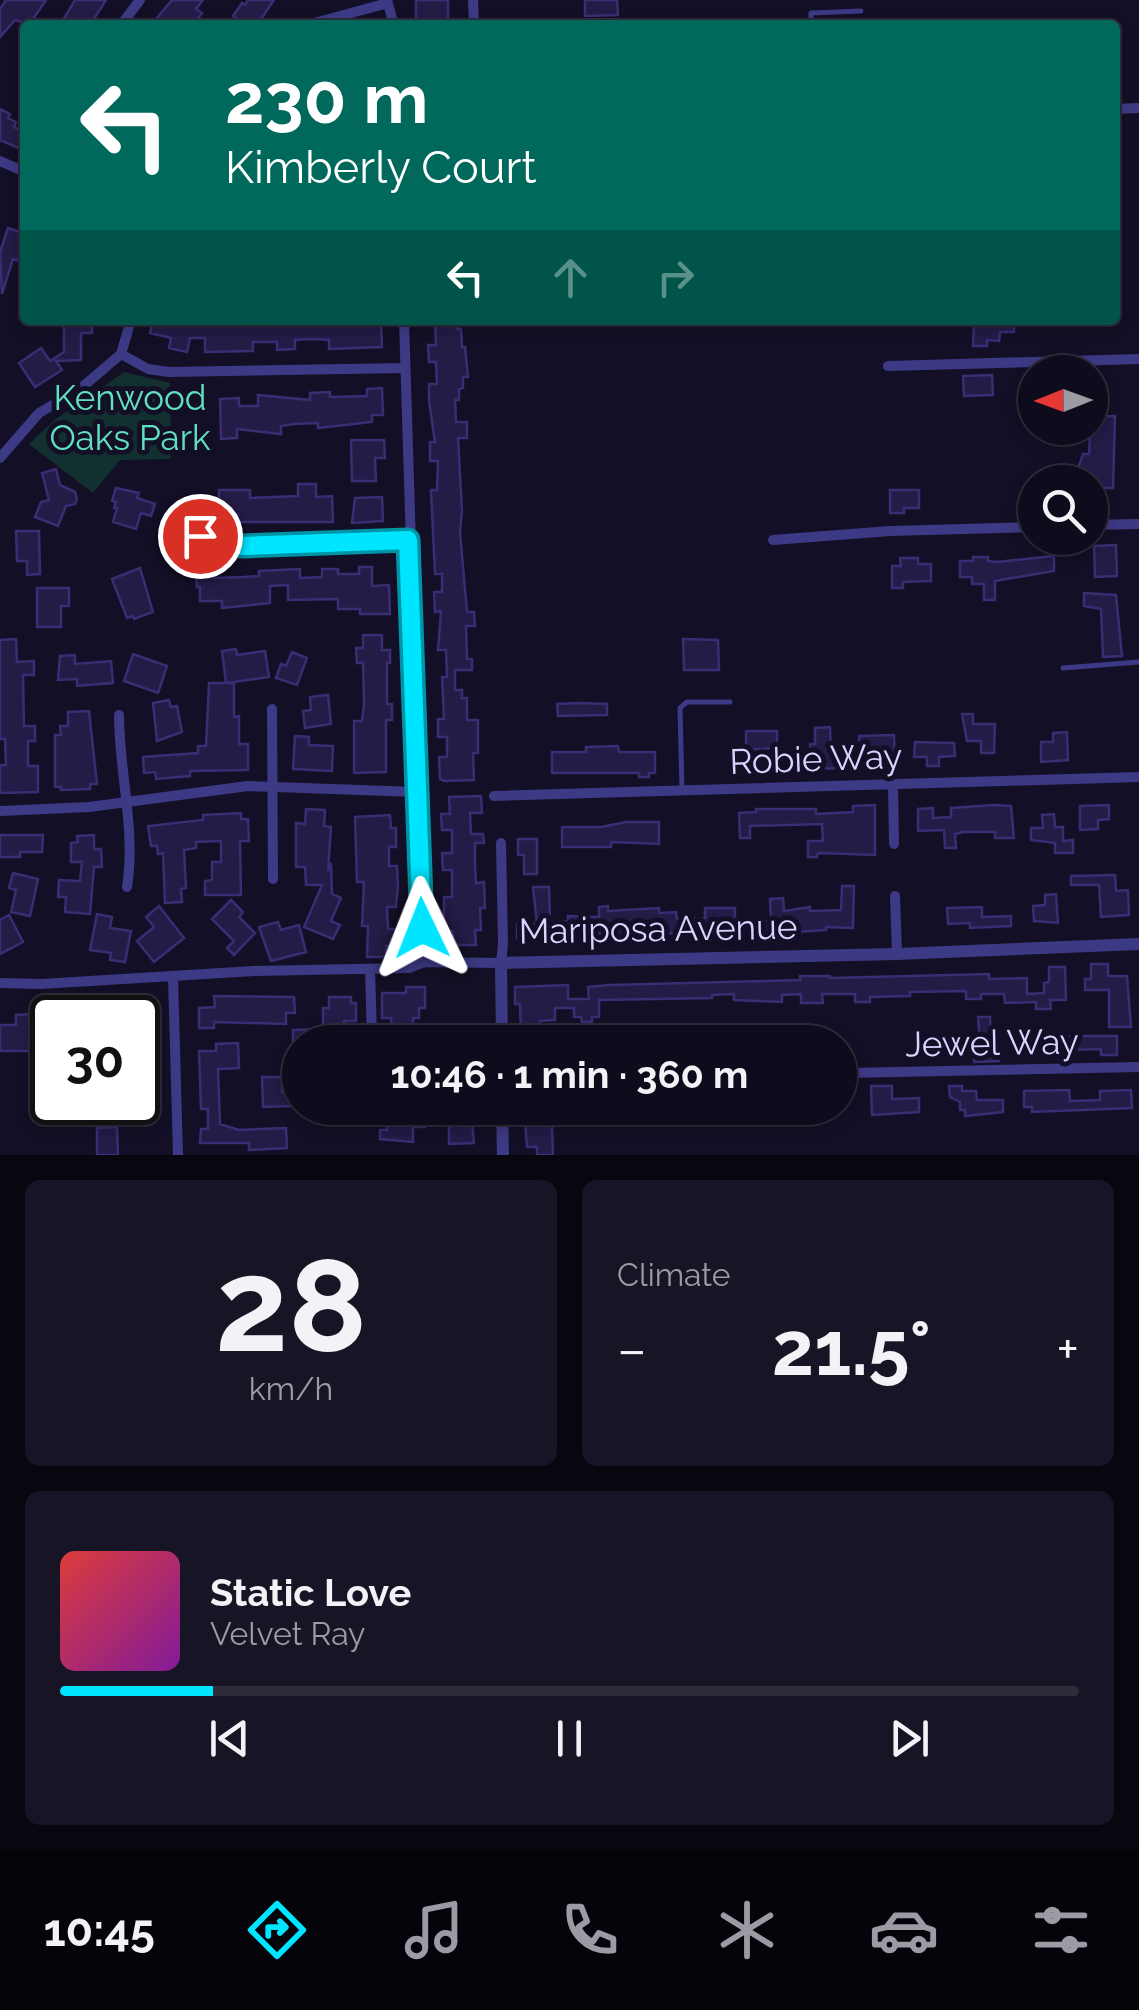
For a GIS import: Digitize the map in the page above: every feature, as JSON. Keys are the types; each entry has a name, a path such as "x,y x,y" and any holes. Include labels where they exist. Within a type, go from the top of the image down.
{"street":[{"path":"124,20 140,0"},
{"path":"324,20 388,1"},
{"path":"0,458 39,413 80,389 121,354 130,325"},
{"path":"404,325 424,962"},
{"path":"121,354 148,369 169,372 405,368"},
{"path":"888,366 1139,359"},
{"path":"1108,525 1139,524"},
{"path":"774,540 890,531 1018,527"},
{"path":"200,536 242,546 408,540"},
{"path":"272,709 273,879"},
{"path":"119,715 130,844 126,887"},
{"name":"Robie Way","path":"494,796 1139,776"},
{"path":"893,784 894,844"},
{"path":"0,811 89,808 272,785 417,792"},
{"path":"500,843 504,944 502,1025"},
{"path":"895,896 897,954"},
{"name":"Mariposa Avenue","path":"0,982 41,984 408,968 424,962 897,954 1139,944"},
{"path":"370,969 372,1025"},
{"path":"173,977 178,1155"},
{"name":"Jewel Way","path":"857,1074 1139,1067"},
{"path":"502,1125 503,1155"}],"lane":[{"path":"811,20 811,13 860,11"},
{"path":"1063,668 1139,662"},
{"path":"682,790 680,708 686,702 730,702"}],"green space":[{"name":"Kenwood Oaks Park","path":"124,372 170,383 171,459 120,460 93,493 29,444 56,419"}],"building":[{"path":"6,0 46,0 32,20 15,20 0,37 0,9"},
{"path":"75,0 106,0 93,20 63,20"},
{"path":"172,0 203,0 196,9 202,13 197,20 155,20"},
{"path":"248,0 274,0 260,20 239,20 233,16 242,3 245,5"},
{"path":"416,0 448,0 448,20 416,20"},
{"path":"585,0 617,0 618,15 585,16"},
{"path":"0,109 10,114 8,118 20,130 20,149 0,140"},
{"path":"8,228 20,232 20,261 13,259 2,294 0,252"},
{"path":"64,325 92,325 92,333 81,333 81,360 56,361 62,370 35,387 19,363 41,348 50,361 64,352"},
{"path":"152,325 381,325 382,347 329,349 329,340 312,339 295,340 295,349 277,350 277,342 253,342 253,351 205,352 205,338 190,338 187,352 169,348 171,338 150,333"},
{"path":"435,325 457,325 461,329 468,377 463,377 459,400 455,400 456,422 467,422 467,438 458,438 460,532 467,612 474,612 475,626 466,626 467,659 472,659 472,670 455,670 455,690 462,690 462,698 467,698 467,720 478,720 474,780 440,779 439,757 447,757 447,737 438,737 438,719 444,719 442,677 447,677 446,650 438,650 441,611 435,612 434,592 442,592 442,574 435,574 431,490 437,490 438,461 430,461 430,442 435,442 429,384 437,384 436,362 429,362 428,345 436,345"},
{"path":"974,325 1014,325 1014,332 1000,332 999,341 987,340 987,346 973,346"},
{"path":"992,375 993,395 964,396 963,376"},
{"path":"382,388 383,415 372,415 372,422 318,428 318,423 294,424 281,426 281,434 237,429 237,438 221,439 220,399 239,398 239,406 258,406 258,395 310,400 310,393 367,396 367,389"},
{"path":"1108,416 1115,416 1113,488 1108,488 1108,465 1079,465 1083,454 1089,454 1089,445 1108,445"},
{"path":"351,440 384,440 385,458 375,458 376,481 352,481"},
{"path":"56,469 60,485 75,492 77,499 75,504 66,506 58,526 35,517 41,502 49,500 42,473"},
{"path":"298,484 316,484 316,497 332,496 333,522 238,522 238,515 219,515 219,490 250,490 250,498 298,496"},
{"path":"116,488 139,493 137,498 155,504 151,516 141,513 136,529 113,522"},
{"path":"890,490 919,490 919,508 890,513"},
{"path":"382,497 383,521 352,523 355,498"},
{"path":"16,531 39,531 40,574 27,575 27,561 17,561"},
{"path":"1108,545 1116,545 1117,576 1095,577 1094,555 1108,555"},
{"path":"1054,556 1054,571 995,581 995,600 984,600 984,584 972,584 972,577 960,577 960,561 973,561 973,557 988,557 988,561 997,562"},
{"path":"900,558 918,558 918,564 931,564 931,581 903,582 903,588 892,588 892,566 901,566"},
{"path":"359,567 372,567 372,586 389,585 390,614 338,609 338,599 288,600 288,585 270,586 270,603 222,608 222,601 200,601 197,587 196,574 243,577 259,576 259,571 300,569 300,578 322,577 322,569 359,574"},
{"path":"140,568 153,612 127,618 112,579"},
{"path":"37,588 69,588 69,606 61,606 61,627 37,627"},
{"path":"1084,593 1116,595 1122,656 1103,657 1101,609 1084,606"},
{"path":"363,635 382,635 382,650 390,650 387,704 392,704 392,720 386,720 386,772 354,773 354,721 362,721 364,705 363,663 357,663 356,648 363,648"},
{"path":"16,639 17,662 34,661 34,675 23,675 24,726 35,726 35,741 28,741 28,766 38,766 38,792 0,793 0,765 6,765 5,739 0,739 0,640"},
{"path":"683,639 718,640 719,670 684,670"},
{"path":"236,649 237,655 265,651 269,677 227,683 234,683 234,717 239,716 239,744 248,744 248,770 190,771 190,776 156,779 155,772 144,773 143,757 198,753 198,746 206,746 209,683 226,683 222,651"},
{"path":"292,652 307,658 297,685 276,678 281,664 286,666"},
{"path":"133,654 167,666 158,693 124,681"},
{"path":"75,655 75,664 111,661 113,683 77,686 77,679 58,680 60,656"},
{"path":"328,695 331,724 305,728 303,711 311,710 310,697"},
{"path":"169,700 171,707 177,706 182,732 157,741 153,703"},
{"path":"557,704 607,704 607,715 558,716"},
{"path":"89,711 97,784 90,784 90,789 61,790 55,787 55,735 61,735 60,726 68,726 68,712"},
{"path":"962,714 973,714 973,724 995,724 994,753 981,753 981,741 967,741"},
{"path":"830,727 831,752 860,751 859,736 894,735 895,762 811,769 810,744 815,744 815,728"},
{"path":"746,731 777,731 777,748 746,750"},
{"path":"1067,732 1068,760 1041,762 1041,742 1053,742 1053,733"},
{"path":"295,736 309,737 309,745 333,746 332,771 293,769"},
{"path":"915,742 954,743 955,756 939,757 939,766 927,766 927,757 914,757"},
{"path":"618,746 619,752 655,752 655,773 639,777 639,773 552,773 552,752 586,752 586,747"},
{"path":"481,796 482,813 470,813 471,834 483,834 484,843 475,843 475,866 476,883 484,882 485,908 480,908 481,930 475,930 476,945 454,945 453,931 444,931 444,897 452,897 452,870 443,870 442,853 452,853 452,830 442,830 441,814 450,814 449,797"},
{"path":"875,805 875,855 818,853 817,857 808,857 808,841 823,841 822,824 750,826 750,838 740,838 739,813 756,809 816,809 816,814 853,812 853,806"},
{"path":"1109,805 1109,819 1098,820 1098,829 1080,830 1080,806"},
{"path":"1011,806 1014,838 995,838 995,832 963,832 955,834 956,848 945,848 944,830 918,831 918,809 933,808 933,818 951,817 951,808"},
{"path":"306,809 325,810 324,826 331,827 328,871 331,863 332,894 341,898 331,921 340,925 333,939 304,927 322,885 306,885 305,867 296,867 296,823 305,824"},
{"path":"241,813 241,819 248,819 249,841 240,841 241,895 205,895 205,881 212,880 212,862 221,862 221,841 196,842 196,848 184,850 186,888 181,889 182,902 165,903 163,853 158,854 157,846 151,846 148,826 203,820 203,815"},
{"path":"1054,814 1055,827 1063,827 1063,841 1073,840 1073,853 1055,853 1055,843 1031,840 1031,828 1043,828 1042,815"},
{"path":"390,815 391,828 396,828 396,847 389,847 389,866 397,866 398,885 396,907 387,907 388,929 395,929 395,946 386,946 386,957 367,957 368,926 362,926 364,882 357,882 355,817"},
{"path":"659,822 659,844 611,842 611,847 562,847 562,827 601,827"},
{"path":"0,835 43,835 42,852 0,857"},
{"path":"94,835 94,849 101,849 102,867 94,867 90,914 65,912 66,897 58,897 59,880 80,881 82,862 71,862 71,843 78,842 77,836"},
{"path":"518,839 537,839 537,874 524,874 524,855 518,855"},
{"path":"13,873 38,879 30,916 11,912 16,890 9,888"},
{"path":"1115,875 1116,891 1128,890 1129,915 1101,917 1099,885 1071,885 1071,876"},
{"path":"842,886 854,886 853,928 762,934 761,921 771,921 770,899 783,898 784,911 810,907 810,911 841,910"},
{"path":"533,887 549,887 550,922 568,921 568,916 599,917 599,907 608,906 608,911 659,908 659,913 676,912 677,919 705,918 705,908 735,908 735,929 692,927 693,933 627,934 627,941 615,941 615,934 555,932 555,937 525,941 517,938 517,924 537,924"},
{"path":"1056,894 1058,923 1034,921 1033,906 1045,905 1045,895"},
{"path":"231,900 243,912 239,917 255,933 234,955 227,948 234,941 212,919"},
{"path":"159,906 184,938 154,962 137,941 154,927 146,917"},
{"path":"982,907 982,917 1011,916 1011,926 970,928 970,923 948,924 947,908"},
{"path":"97,914 112,917 110,928 131,931 125,962 110,960 111,953 90,950"},
{"path":"9,915 23,942 0,954 0,920"},
{"path":"278,922 281,930 299,925 306,952 271,961 259,927"},
{"path":"1091,964 1108,964 1108,976 1127,976 1131,1027 1109,1027 1109,990 1085,990 1085,979 1091,979"},
{"path":"1049,967 1065,967 1066,1000 1050,1000 1051,1009 1036,1009 1036,1002 1005,1003 1004,994 981,994 981,999 966,999 966,991 910,992 910,996 870,997 870,1002 855,1002 855,994 822,994 823,1003 801,1003 801,994 782,995 782,1002 734,1000 734,994 712,998 599,1000 599,1017 592,1017 592,1022 574,1017 574,1008 555,1008 555,1020 521,1025 520,1004 515,1004 515,987 568,985 568,999 589,999 588,987 800,980 800,976 989,974 989,979 1027,978 1027,994 1044,993 1044,983 1049,982"},
{"path":"406,987 425,987 425,1008 419,1008 419,1018 413,1018 413,1025 391,1025 391,1018 382,1018 382,993 406,993"},
{"path":"214,996 294,997 295,1013 286,1013 286,1024 214,1022 214,1028 199,1028 199,1008 215,1007"},
{"path":"329,997 351,997 351,1003 356,1003 356,1021 323,1025 323,1008 329,1008"},
{"path":"30,1014 29,1051 0,1051 0,1025 16,1025 16,1015"},
{"path":"978,1017 990,1017 991,1045 998,1045 999,1061 974,1062 973,1053 981,1053"},
{"path":"1117,1036 1117,1055 1101,1055 1101,1049 1065,1050 1064,1037"},
{"path":"238,1043 239,1068 218,1069 220,1124 239,1130 286,1128 287,1148 249,1150 249,1143 200,1143 201,1129 208,1129 208,1109 201,1109 199,1051 216,1051 216,1044"},
{"path":"262,1077 282,1077 282,1106 263,1107"},
{"path":"871,1086 892,1086 892,1099 919,1098 919,1112 872,1115"},
{"path":"949,1086 976,1091 977,1100 1003,1100 1003,1112 965,1116 960,1102 950,1097"},
{"path":"1069,1090 1070,1101 1100,1100 1100,1091 1131,1090 1132,1108 1032,1112 1032,1107 1024,1107 1024,1091"},
{"path":"387,1125 425,1125 413,1127 413,1142 380,1139 380,1130 387,1130"},
{"path":"449,1125 472,1125 474,1143 449,1144"},
{"path":"525,1125 552,1125 553,1155 537,1155 537,1147 527,1147"},
{"path":"117,1127 118,1155 97,1155 97,1128"}],"route":[{"path":"200,536 242,546 408,540 422,928"}]}
